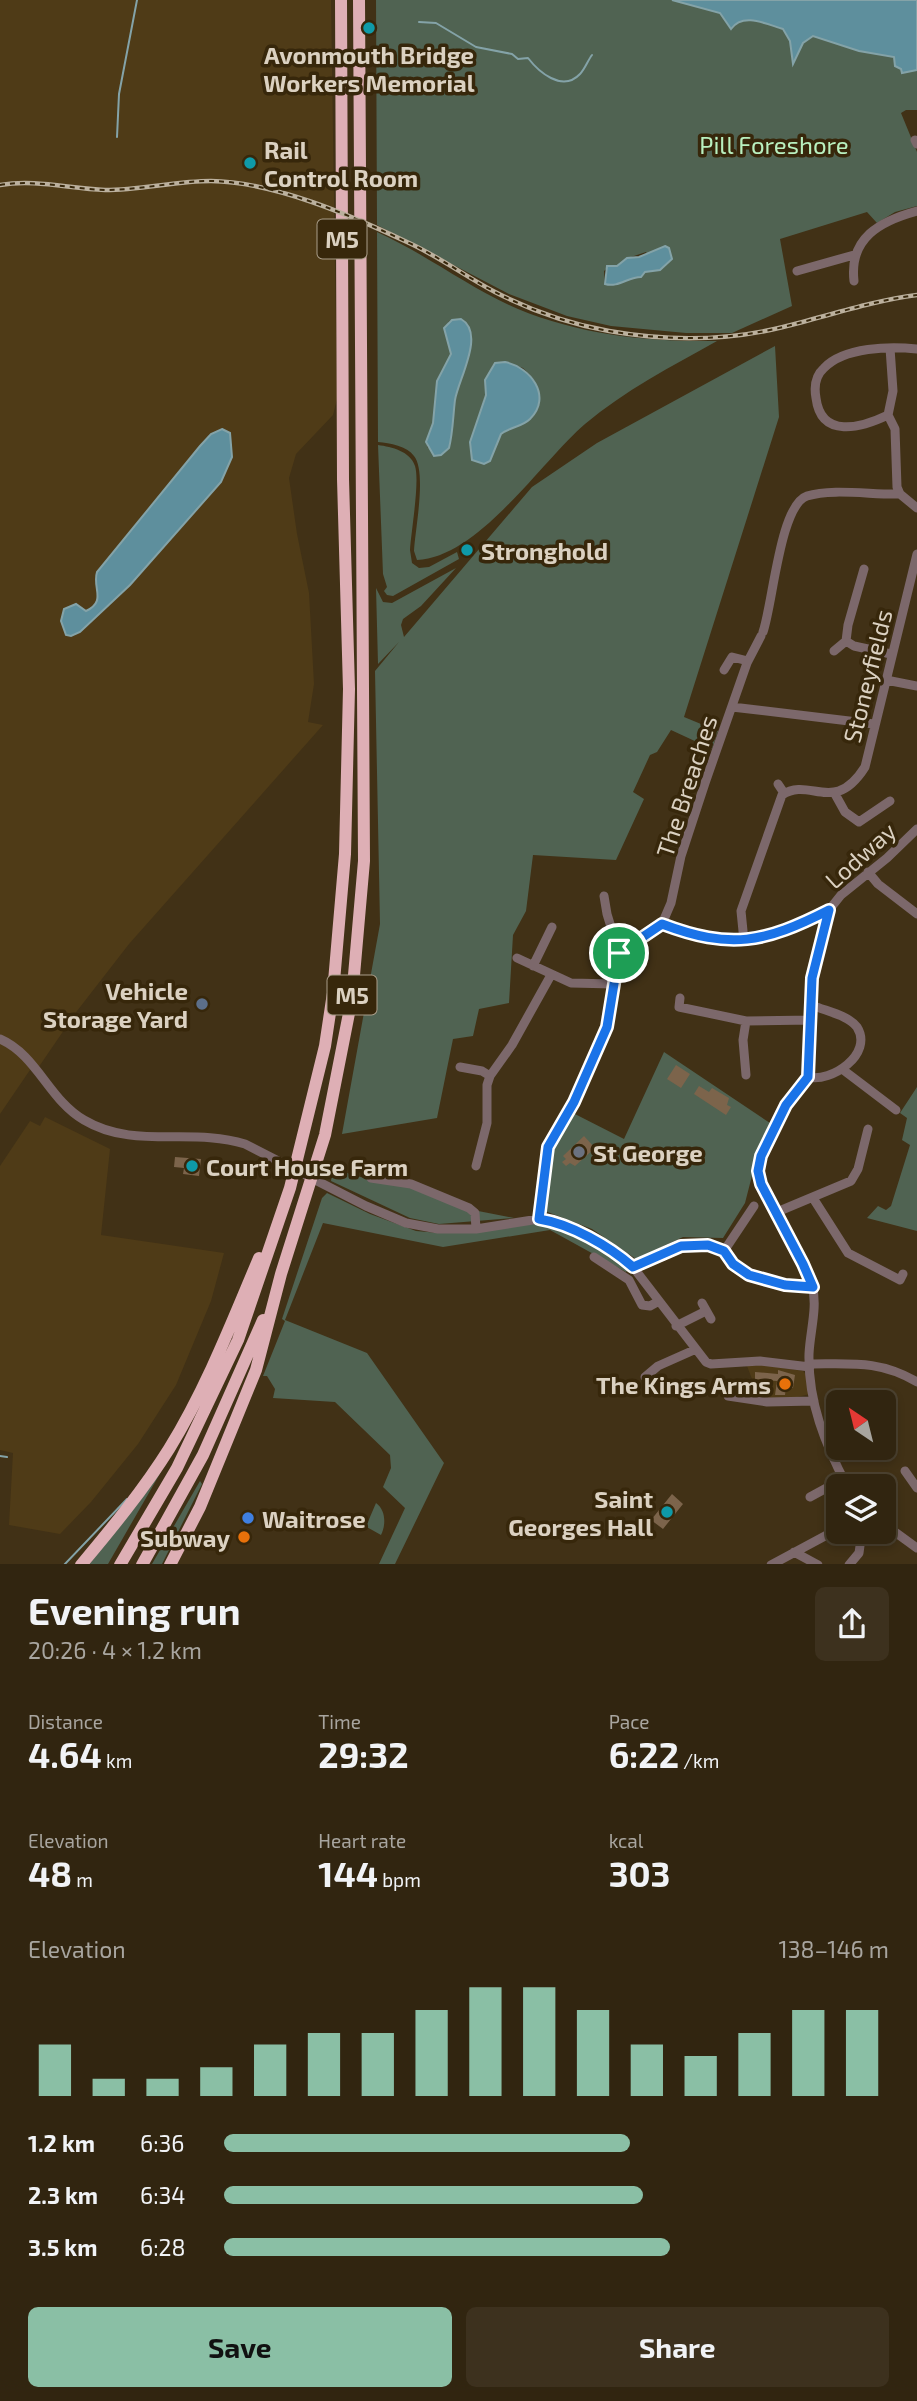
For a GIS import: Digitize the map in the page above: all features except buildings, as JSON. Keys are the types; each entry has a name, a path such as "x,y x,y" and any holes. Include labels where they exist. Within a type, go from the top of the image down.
{"highway":[{"name":"M5","path":"120,1564 177,1468 238,1340 290,1188 324,1046 333,993 345,855 349,722 343,479 341,0"},
{"name":"M5","path":"170,1564 200,1507 256,1370 281,1275 325,1135 352,998 364,861 359,0"},
{"name":"M5","path":"81,1564 112,1527 169,1448 211,1369 290,1188"},
{"name":"M5","path":"142,1564 203,1455 236,1386 281,1275"}],"street":[{"path":"854,281 854,255 859,245 883,225 917,211"},
{"path":"797,271 814,271 854,255"},
{"path":"890,348 893,391 888,415 895,429 900,494 917,508"},
{"path":"888,415 863,425 827,424 820,413 815,389 818,374 834,360 857,353 890,348 917,349"},
{"name":"The Breaches","path":"662,924 671,903 681,856 695,812 748,661 762,634 793,506 799,500 816,494 900,494"},
{"name":"Stoneyfields","path":"835,794 853,782 865,767 917,554"},
{"path":"834,651 846,641 864,569"},
{"path":"846,641 854,646 891,654"},
{"path":"724,670 732,657 748,661"},
{"path":"886,680 917,687"},
{"path":"732,707 874,724"},
{"path":"778,784 784,793"},
{"path":"744,941 741,911 778,801 784,793 792,791 835,794 845,812 859,822 890,801"},
{"name":"Lodway","path":"829,910 841,895 917,829"},
{"path":"868,872 878,884 917,914"},
{"path":"539,1219 548,1147 574,1102 607,1027 619,953 604,896"},
{"path":"619,953 662,924 728,942 744,941 767,936 829,910"},
{"path":"829,910 815,963 808,1077 786,1105 761,1156 759,1178 813,1287 814,1314 809,1365 814,1401 822,1434 841,1474"},
{"path":"533,966 552,927"},
{"path":"517,958 579,985 614,984"},
{"path":"475,1158 487,1123 487,1085 490,1076 502,1051 551,975"},
{"path":"808,1077 822,1079 842,1069 860,1048 859,1032 847,1019 812,1005"},
{"path":"677,1006 746,1021 812,1020"},
{"path":"743,1071 746,1021"},
{"path":"0,1039 15,1046 66,1106 101,1129 146,1139 205,1135 226,1138 276,1159 366,1206 406,1223 438,1228 476,1229 539,1219 551,1221 611,1251 633,1267 694,1350 711,1364 760,1361 809,1365 880,1365 917,1382"},
{"path":"460,1067 470,1074 490,1076"},
{"path":"842,1069 896,1110"},
{"path":"777,1212 851,1181 858,1169 868,1128"},
{"path":"372,1178 411,1184 469,1208 475,1213 476,1229"},
{"path":"813,1198 848,1253 900,1280"},
{"path":"724,1251 754,1206"},
{"path":"633,1267 690,1244 708,1245 724,1251 733,1264 749,1275 785,1285 813,1287"},
{"path":"596,1261 629,1280 642,1305 650,1306 659,1301"},
{"path":"676,1326 706,1311"},
{"path":"645,1377 658,1366 694,1350"},
{"path":"732,1400 814,1401"},
{"path":"905,1471 917,1488"},
{"path":"812,1493 826,1488"},
{"path":"896,1533 917,1548"},
{"path":"771,1564 826,1535"},
{"path":"849,1564 859,1553 860,1544"},
{"path":"794,1552 818,1564"}],"shaded area":[{"path":"0,0 331,0 337,399 333,415 296,454 289,478 309,593 314,684 308,722 323,725 129,944 77,1011 36,1071 32,1067 0,1114"},
{"path":"45,1117 110,1149 101,1235 224,1253 211,1301 176,1385 138,1444 91,1502 60,1534 9,1525 13,1453 0,1450 0,1166 30,1121 40,1126"},
{"path":"764,1365 803,1371 807,1376 810,1394 789,1399 759,1397 747,1366"}],"green space":[{"name":"Pill Foreshore","path":"376,0 842,0 917,20 917,110 901,113 917,152 917,206 895,212 877,223 867,212 780,239 792,306 732,333 686,333 611,326 567,316 509,294 377,225","holes":["646,252 660,270 645,272 641,277 605,284 604,271 611,265 617,266 625,259"]},
{"path":"377,232 500,301 542,318 616,335 717,341 649,379 600,412 567,441 486,526 463,543 440,555 417,560 414,551 420,475 414,456 403,447 378,442","holes":["458,319 468,325 470,343 456,395 450,444 428,448 426,442 433,425 437,381 451,354 450,343 445,334 449,321","505,362 523,368 534,380 538,404 531,418 501,434 490,461 470,442 486,393 485,380 493,365"]},
{"path":"775,346 779,417 684,717 718,731 712,749 671,730 657,752 650,755 633,792 644,799 616,860 533,855 526,911 513,935 509,1003 479,1009 473,1036 453,1039 437,1118 342,1134 380,924 375,671 399,642 378,664 376,588 383,602 392,603 456,568 421,606 403,619 401,625 404,637 532,487 597,443"},
{"path":"378,445 405,453 415,466 416,494 410,550 412,563 419,568 429,567 457,552 459,559 393,596 384,591 387,587 383,574"},
{"path":"664,1052 773,1125 755,1164 745,1203 723,1238 683,1237 636,1259 592,1229 545,1211 553,1144 571,1112 624,1139"},
{"path":"917,1087 917,1231 867,1218 878,1206 886,1210 891,1206 910,1145 902,1140 907,1118 900,1113"},
{"path":"333,1169 371,1180 410,1185 468,1209 514,1218 439,1224 410,1218 331,1181"},
{"path":"327,1193 370,1214 416,1231 439,1233 544,1223 579,1236 630,1268 626,1272 550,1230 443,1247 323,1223 285,1320 367,1353 444,1463 395,1564 379,1564 405,1508 383,1487 391,1468 390,1455 335,1402 273,1398 275,1389 267,1376 263,1376 285,1321 282,1319 322,1198"},
{"path":"173,1451 108,1564 90,1564"},
{"path":"200,1481 202,1484 162,1564 152,1564"},
{"path":"376,1503 384,1518 381,1535 365,1526 340,1524 340,1521 367,1524"}],"water":[{"path":"672,0 917,0 917,70 902,73 901,69 895,66 894,57 859,51 813,36 803,43 793,64 790,41 783,29 748,20 731,29 720,13"},
{"path":"665,246 669,248 672,259 660,270 645,272 641,277 619,284 605,284 607,266 617,266 627,258 639,257"},
{"path":"461,319 468,326 471,346 455,400 449,448 441,455 434,456 426,442 433,423 437,381 451,354 444,328 452,320"},
{"path":"505,362 530,376 539,392 539,401 537,410 530,419 501,434 490,461 484,464 472,460 470,442 486,395 485,380 495,363"},
{"path":"222,429 230,433 232,457 221,482 130,585 80,632 66,635 61,621 64,609 76,604 86,611 96,603 97,572 200,446 211,434"}],"waterway":[{"path":"117,137 119,94 137,0"},
{"path":"419,22 436,23 476,47 512,54 518,59 528,58 544,74 558,81 573,79 580,74 592,55"},
{"path":"0,1456 7,1457"},
{"path":"65,1564 127,1499"}],"railway":[{"path":"0,185 40,184 105,190 211,181 260,187 337,211 385,232 430,253 522,305 580,324 631,334 674,338 740,335 917,295"}],"place":[{"name":"Avonmouth Bridge Workers Memorial","path":"369,28"},
{"name":"Rail Control Room","path":"250,163"},
{"name":"Stronghold","path":"467,550"},
{"name":"Vehicle Storage Yard","path":"202,1004"},
{"name":"St George","path":"579,1152"},
{"name":"Court House Farm","path":"192,1166"},
{"name":"The Kings Arms","path":"785,1384"},
{"name":"Saint Georges Hall","path":"667,1512"},
{"name":"Waitrose","path":"248,1518"},
{"name":"Subway","path":"244,1537"}],"route":[{"path":"829,910 812,978 808,1077 785,1107 761,1156 758,1171 761,1184 813,1287 767,1282 749,1275 733,1264 724,1251 708,1245 681,1246 633,1267 623,1258 579,1234 551,1221 539,1219 548,1147 555,1130 574,1102 607,1027 619,953 662,924 728,942 744,941 799,925 829,910"}]}
